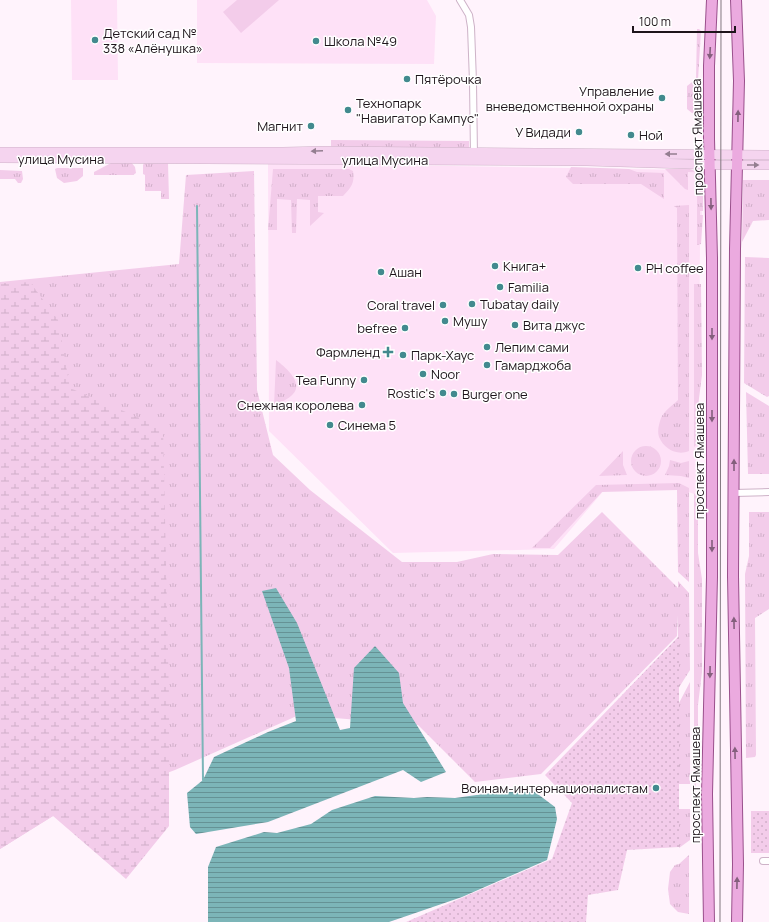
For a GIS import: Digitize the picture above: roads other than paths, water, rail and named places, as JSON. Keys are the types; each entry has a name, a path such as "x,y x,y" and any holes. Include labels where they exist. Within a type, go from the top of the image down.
{"main road":[{"name":"проспект Ямашева","path":"709,922 707,788 712,577 712,258 709,66 712,0"},
{"path":"736,0 739,81 733,576 738,864 737,922"}],"street":[{"path":"460,0 469,15 471,27 474,156"},
{"name":"улица Мусина","path":"0,152 325,151 474,156 710,160 737,160 769,155"},
{"name":"улица Мусина","path":"0,158 474,156"},
{"name":"улица Мусина","path":"737,160 769,165"},
{"path":"734,493 769,492"}],"water":[{"path":"276,588 297,623 340,730 350,728 354,668 375,646 399,673 403,703 446,772 421,782 403,770 268,822 196,834 190,827 187,793 203,780 214,757 296,721 289,668 262,591"},
{"path":"498,792 535,792 555,807 557,819 547,860 462,897 389,922 208,922 208,867 216,847 264,832 277,833 311,824 332,810 375,796 455,798"}],"waterway":[{"path":"197,206 203,780"}],"tram line":[{"path":"720,922 721,0"}],"place":[{"name":"Детский сад № 338 «Алёнушка»","path":"95,40"},
{"name":"Школа №49","path":"316,41"},
{"name":"Пятёрочка","path":"407,79"},
{"name":"Управление вневедомственной охраны","path":"662,98"},
{"name":"Технопарк \"Навигатор Кампус\"","path":"348,110"},
{"name":"Магнит","path":"311,126"},
{"name":"У Видади","path":"579,132"},
{"name":"Ной","path":"631,135"},
{"name":"Книга+","path":"495,266"},
{"name":"PH coffee","path":"638,268"},
{"name":"Ашан","path":"381,272"},
{"name":"Familia","path":"500,287"},
{"name":"Tubatay daily","path":"472,304"},
{"name":"Coral travel","path":"443,305"},
{"name":"Мушу","path":"445,321"},
{"name":"Вита джус","path":"515,325"},
{"name":"befree","path":"405,328"},
{"name":"Лепим сами","path":"487,347"},
{"name":"Фармленд","path":"388,352"},
{"name":"Парк-Хаус","path":"403,355"},
{"name":"Гамарджоба","path":"487,365"},
{"name":"Noor","path":"423,374"},
{"name":"Tea Funny","path":"364,380"},
{"name":"Rostiс's","path":"443,393"},
{"name":"Burger one","path":"454,394"},
{"name":"Снежная королева","path":"362,405"},
{"name":"Синема 5","path":"330,425"},
{"name":"Воинам-интернационалистам","path":"656,788"}]}
